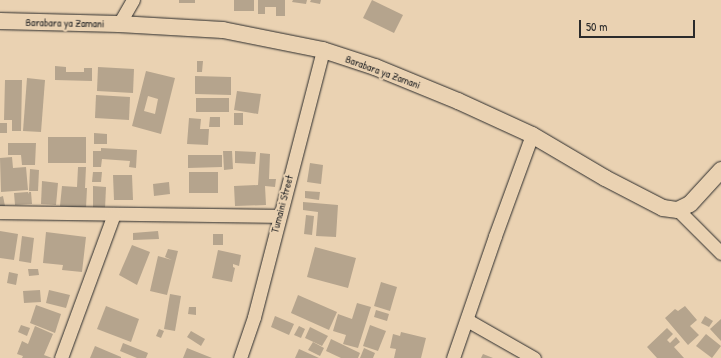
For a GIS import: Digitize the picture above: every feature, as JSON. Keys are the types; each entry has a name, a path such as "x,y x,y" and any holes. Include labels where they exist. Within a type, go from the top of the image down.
{"street":[{"path":"119,24 133,0"},
{"name":"Barabara ya Zamani","path":"0,21 119,24 223,30 323,50 375,67 451,98 532,135 605,178 657,205 664,208 678,210"},
{"name":"Tumaini Street","path":"240,358 254,317 323,50"},
{"path":"453,358 494,236 532,135"},
{"path":"721,170 690,204 678,210 721,253"},
{"path":"0,212 279,216"},
{"path":"60,358 114,214"},
{"path":"467,320 534,358"}],"building":[{"path":"179,0 195,0 195,3 179,3"},
{"path":"234,0 254,0 254,11 234,11"},
{"path":"258,0 285,0 285,16 276,16 276,7 265,7 265,14 258,14"},
{"path":"293,0 307,0 306,4 292,2"},
{"path":"311,0 321,0 320,4 310,2"},
{"path":"372,0 403,15 394,33 363,18"},
{"path":"197,61 203,61 202,72 197,72"},
{"path":"55,66 66,67 66,72 84,72 84,68 92,68 92,81 55,80"},
{"path":"98,67 134,69 133,93 97,91"},
{"path":"146,71 175,78 161,134 132,126","holes":["148,96 158,99 155,114 144,111"]},
{"path":"195,76 231,77 231,95 195,94"},
{"path":"27,78 45,80 41,132 23,131"},
{"path":"5,80 22,80 21,131 12,131 12,120 4,120"},
{"path":"237,91 261,94 258,114 234,110"},
{"path":"96,95 130,97 129,120 95,118"},
{"path":"196,98 229,98 229,112 196,112"},
{"path":"234,113 243,113 243,125 234,125"},
{"path":"210,117 220,117 220,127 209,127"},
{"path":"189,118 201,119 200,129 209,129 208,145 187,144"},
{"path":"0,123 7,123 7,133 0,133"},
{"path":"94,133 107,134 107,144 94,144"},
{"path":"48,137 86,137 86,163 48,163"},
{"path":"8,143 36,143 35,165 22,165 21,155 8,155"},
{"path":"101,148 137,150 136,168 129,167 130,161 102,159 101,167 93,167 93,151 101,151"},
{"path":"223,151 232,151 233,169 224,170"},
{"path":"235,151 256,152 255,164 235,163"},
{"path":"260,153 270,154 269,179 276,179 275,187 265,186 266,205 235,206 234,186 258,185"},
{"path":"188,155 222,155 222,167 188,168"},
{"path":"12,157 13,168 26,167 28,190 1,192 0,158"},
{"path":"310,163 323,165 321,184 307,182"},
{"path":"78,167 86,167 86,208 60,206 62,186 77,187"},
{"path":"30,169 39,170 38,191 29,191"},
{"path":"93,172 102,172 101,182 92,182"},
{"path":"189,172 218,172 218,193 189,193"},
{"path":"113,175 132,175 133,200 114,200"},
{"path":"42,181 58,183 56,205 41,204"},
{"path":"169,182 170,194 154,196 153,184"},
{"path":"93,186 106,187 105,209 93,208"},
{"path":"305,191 320,192 319,200 305,198"},
{"path":"28,192 29,194 29,192 31,192 32,204 15,205 14,193"},
{"path":"3,196 5,206 0,206 0,197"},
{"path":"303,202 338,205 336,237 316,236 318,212 303,210"},
{"path":"306,215 314,216 312,235 304,234"},
{"path":"0,231 18,234 14,260 0,258"},
{"path":"158,231 159,239 133,240 133,233"},
{"path":"46,232 86,237 82,272 62,270 63,265 43,263"},
{"path":"213,234 223,234 223,245 213,245"},
{"path":"22,236 34,238 31,263 19,261"},
{"path":"132,245 150,252 137,285 119,275"},
{"path":"315,247 356,258 348,288 307,277"},
{"path":"168,249 178,251 167,295 150,291 158,256 172,260 165,257"},
{"path":"218,250 241,255 239,266 233,264 233,267 235,268 232,282 212,278"},
{"path":"28,269 38,269 39,275 29,276"},
{"path":"9,272 18,274 16,285 7,283"},
{"path":"381,282 397,287 390,311 374,306"},
{"path":"40,290 41,302 24,303 23,291"},
{"path":"49,290 70,295 66,308 46,303"},
{"path":"170,294 181,296 175,331 164,329"},
{"path":"298,295 337,312 329,330 291,313"},
{"path":"357,303 371,307 358,348 343,344 346,335 333,331 338,314 352,319"},
{"path":"36,305 61,314 55,333 30,323"},
{"path":"106,306 139,319 131,342 97,329"},
{"path":"685,306 697,320 690,326 699,335 688,345 665,318 675,309 678,311"},
{"path":"189,307 196,307 196,315 188,314"},
{"path":"376,310 389,314 387,321 374,317"},
{"path":"275,316 294,324 289,335 271,327"},
{"path":"705,316 713,321 709,327 701,323"},
{"path":"721,319 721,341 710,329"},
{"path":"21,325 30,328 27,336 18,332"},
{"path":"370,325 386,331 378,351 363,346"},
{"path":"35,326 53,334 44,355 52,358 22,358 23,356 17,354 22,341 28,344"},
{"path":"299,326 305,329 301,338 294,335"},
{"path":"310,327 328,336 322,346 305,338"},
{"path":"667,328 673,334 667,340 670,343 676,337 680,342 674,347 684,358 657,358 647,347"},
{"path":"159,329 164,331 161,338 156,336"},
{"path":"191,331 205,339 201,346 187,337"},
{"path":"401,332 426,338 421,358 394,358 396,349 390,348 393,334 400,336"},
{"path":"706,334 721,346 712,358 696,346"},
{"path":"331,339 360,353 358,358 341,358 326,351"},
{"path":"313,342 324,348 320,356 308,350"},
{"path":"123,343 148,353 146,358 137,358 120,351"},
{"path":"95,346 121,357 121,358 90,358"},
{"path":"187,348 212,358 183,358"},
{"path":"364,348 375,353 373,358 360,358"},
{"path":"299,349 319,358 295,358"},
{"path":"483,354 493,358 481,358"}]}
